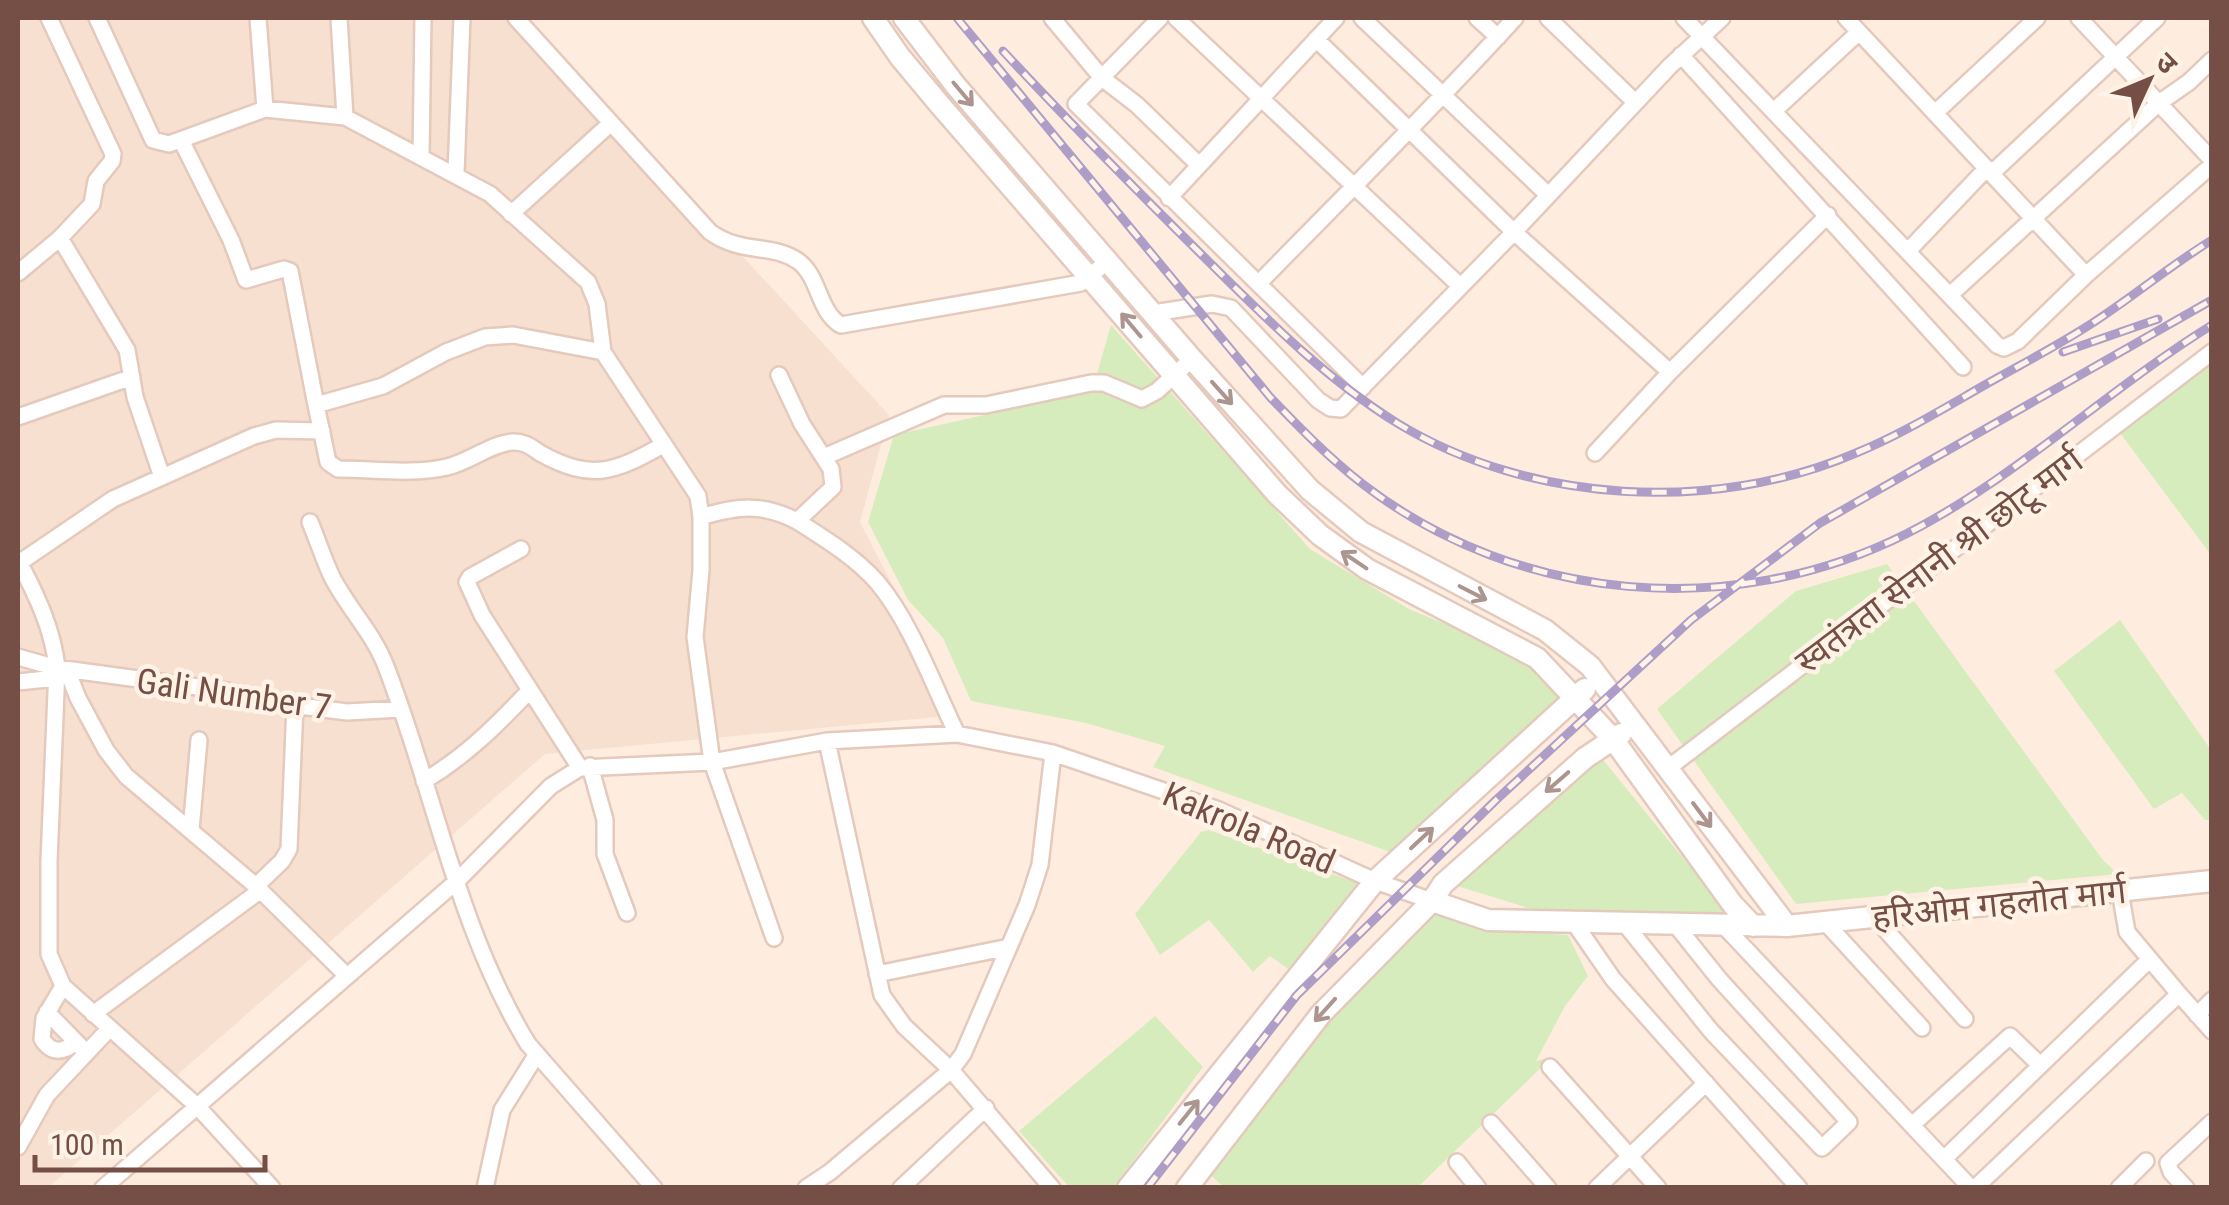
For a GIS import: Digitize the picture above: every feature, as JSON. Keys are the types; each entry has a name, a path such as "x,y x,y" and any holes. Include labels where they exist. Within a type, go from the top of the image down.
{"street":[{"path":"18,274 92,204 96,181 113,154 49,18"},
{"path":"98,18 148,132 162,144 265,108 345,117 490,194 588,282 597,304 604,352 698,496 701,570 695,638 712,762 774,938"},
{"path":"258,18 265,108"},
{"path":"339,18 345,117"},
{"path":"421,156 423,18"},
{"path":"456,174 462,18"},
{"path":"516,18 710,232 734,247 782,253 807,269 829,314 842,325 1082,283 1107,262"},
{"path":"873,18 940,105 1277,494 1320,535 1367,568 1537,658 1613,739 1753,926"},
{"path":"904,18 956,86 1107,262 1291,470 1334,512 1385,548 1569,646 1600,678 1787,926"},
{"path":"1052,18 1102,78 1137,105 1199,166"},
{"path":"1160,18 1076,104 1363,387"},
{"path":"1176,18 1460,286"},
{"path":"1169,198 1336,18"},
{"path":"1362,18 1547,194"},
{"path":"1477,18 1498,37"},
{"path":"1260,283 1516,18"},
{"path":"1548,18 1635,102"},
{"path":"1684,18 2004,348 2018,341 2212,163 2079,18"},
{"path":"1153,313 1222,304 1240,316 1318,400 1330,408 1341,409 1635,102 1722,18"},
{"path":"1846,18 2086,275"},
{"path":"1935,113 2037,18"},
{"path":"1908,250 2157,18"},
{"path":"1775,110 1859,32"},
{"path":"1316,39 1514,232 1670,372"},
{"path":"1681,55 1963,366"},
{"path":"1950,295 2159,103 2212,60"},
{"path":"512,214 610,123"},
{"path":"181,140 231,240 246,280 284,269 290,271 328,462 338,469 434,469 518,442 570,466 593,472 609,471 663,446"},
{"path":"1595,453 1670,372 1828,215"},
{"path":"60,238 122,339 162,477"},
{"path":"316,406 382,386 446,352 485,337 514,336 604,352"},
{"name":"स्वतंत्रता सेनानी श्री छोटू मार्ग","path":"1667,770 2212,352"},
{"path":"824,457 944,406 986,406 1104,383 1142,399 1192,359"},
{"path":"779,375 802,424 824,457 833,487 797,520"},
{"path":"18,417 132,377"},
{"path":"272,1188 197,1106 63,986 49,954 49,861 60,672 40,602 18,562 101,507 254,436 276,430 322,431"},
{"path":"701,517 761,506 797,520 852,558 878,583 896,610 957,734"},
{"path":"310,522 333,578 374,640 401,709 457,881 512,1017 537,1054 654,1188"},
{"path":"520,548 467,582 482,615 585,767 605,820 605,854 627,914"},
{"path":"18,656 60,672 126,776 259,888 347,976"},
{"path":"18,682 60,672"},
{"name":"Gali Number 7","path":"60,672 227,692 346,712 401,709"},
{"path":"1128,1188 1376,881 1600,678"},
{"path":"424,781 482,741 530,690"},
{"path":"93,1014 259,888 282,862 288,849 295,705"},
{"path":"1187,1188 1321,1014 1432,901 1442,884 1585,758 1635,725"},
{"name":"Kakrola Road","path":"585,767 712,762 827,742 957,734 1053,753 1219,810 1376,881 1488,920 1787,926"},
{"path":"191,830 200,740"},
{"path":"827,742 877,974 890,1010 986,1108 1052,1188"},
{"path":"806,1188 951,1070 971,1038 1040,865 1053,753"},
{"path":"103,1188 457,881 550,786 585,767"},
{"name":"हरिओम गहलोत मार्ग","path":"1787,926 2212,880"},
{"path":"2120,891 2127,932 2212,1031"},
{"path":"1876,919 1965,1020"},
{"path":"1825,922 1922,1028"},
{"path":"1575,924 1613,979 1799,1188"},
{"path":"1624,924 1711,1031 1822,1148 1849,1122 1719,979 1676,924"},
{"path":"1722,925 1973,1188 2179,994"},
{"path":"877,974 1009,947"},
{"path":"1944,1159 2149,960"},
{"path":"63,986 41,1031 46,1045 61,1051 82,1048"},
{"path":"2197,1014 2212,1000"},
{"path":"47,1012 82,1048"},
{"path":"18,1147 47,1095 82,1048 110,1028"},
{"path":"1912,1125 2010,1036 2040,1065"},
{"path":"485,1188 502,1110 537,1054"},
{"path":"1550,1067 1658,1188"},
{"path":"1597,1188 1706,1083"},
{"path":"902,1188 986,1108"},
{"path":"2186,1188 2170,1172 2168,1163 2212,1122"},
{"path":"1491,1123 1548,1188"},
{"path":"1456,1162 1478,1188"},
{"path":"2119,1188 2146,1162"}],"shaded area":[{"path":"18,18 523,18 889,415 860,522 959,715 545,754 49,1187 18,1187"}],"green space":[{"path":"1111,325 1310,549 1409,609 1484,640 1535,670 1561,700 1477,772 1393,853 1153,767 1165,746 1086,723 971,701 943,638 908,600 868,522 894,435 1092,391"},
{"path":"2211,356 2211,555 2117,429"},
{"path":"1887,564 2103,860 2118,874 1796,904 1657,709 1796,591"},
{"path":"2120,620 2211,750 2211,820 2205,820 2182,793 2154,809 2054,671"},
{"path":"1600,756 1731,917 1551,915 1457,886"},
{"path":"1209,830 1360,884 1288,969 1270,956 1253,972 1209,920 1160,955 1135,914 1201,832"},
{"path":"1431,910 1497,930 1568,935 1588,976 1565,1006 1536,1061 1552,1057 1418,1187 1224,1187 1208,1173 1335,1008"},
{"path":"1155,1016 1203,1067 1114,1187 1069,1187 1019,1131"}],"railway":[{"path":"957,18 1270,397 1327,453 1364,485 1424,525 1489,555 1558,575 1628,586 1699,588 1770,580 1839,562 1946,512 2212,325"},
{"path":"1003,51 1249,301 1344,386 1397,423 1449,450 1505,470 1563,484 1683,492 1801,473 1856,453 1920,422 2067,339 2212,240"},
{"path":"1147,1188 1297,995 1496,800 1691,620 1820,523 2212,300"},
{"path":"2063,352 2158,319"}]}
